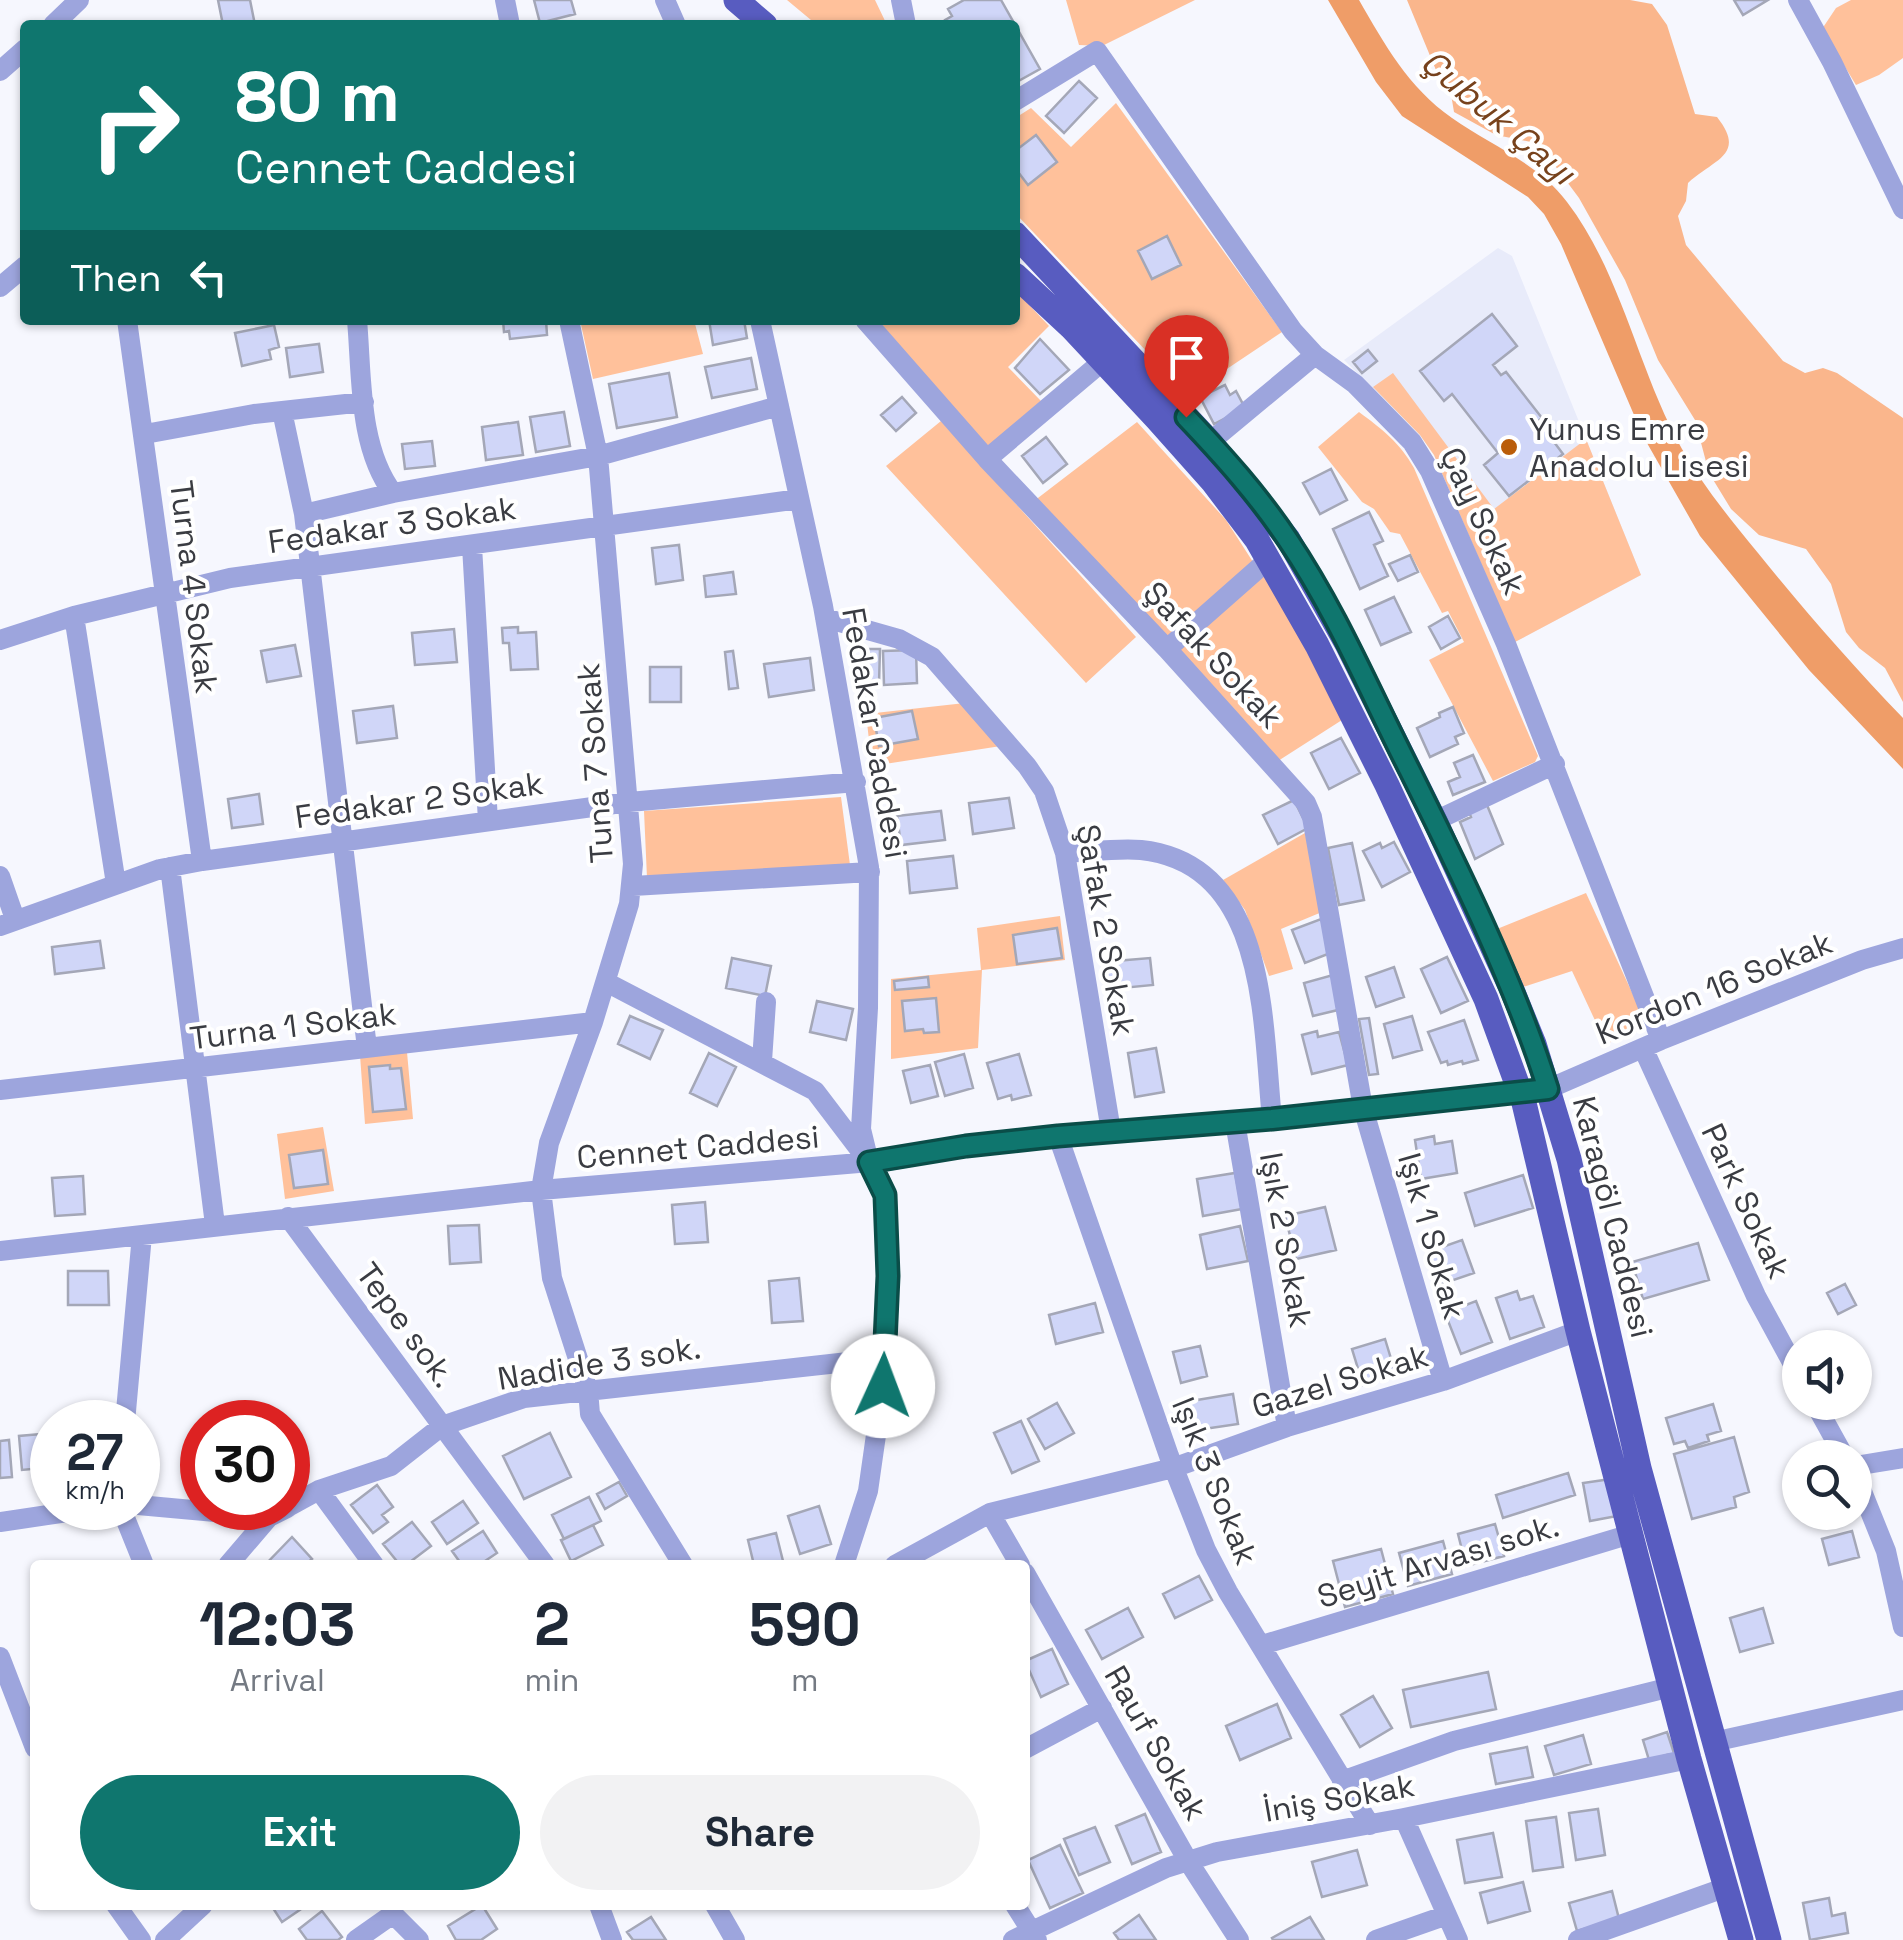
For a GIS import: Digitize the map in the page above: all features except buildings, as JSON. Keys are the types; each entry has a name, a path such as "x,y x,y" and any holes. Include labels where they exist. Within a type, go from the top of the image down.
{"main road":[{"path":"736,0 759,20"},
{"name":"Karagöl Caddesi","path":"1020,239 1210,442 1262,504 1304,565 1435,822 1512,990 1548,1089 1583,1212 1639,1468 1769,1940"},
{"path":"1020,280 1103,360 1213,482 1270,559 1408,828 1496,1023 1520,1092 1578,1331 1741,1940"}],"street":[{"path":"58,17 79,0"},
{"path":"1798,0 1903,210"},
{"name":"Çay Sokak","path":"1020,98 1097,51 1293,331 1315,355 1355,384 1420,454 1460,535 1555,764 1652,1044"},
{"path":"0,71 20,53"},
{"path":"0,287 20,270"},
{"name":"Turna 4 Sokak","path":"128,325 202,861"},
{"path":"358,325 364,402 376,465 393,493"},
{"name":"Tuna 7 Sokak","path":"570,325 598,456 606,525 633,886 594,1022 550,1142 542,1190 552,1278 588,1390 590,1414 680,1560"},
{"name":"Fedakar Caddesi","path":"761,325 825,618 870,872 861,1129 869,1162"},
{"name":"Şafak Sokak","path":"869,325 987,459 1306,803 1339,959 1362,1108"},
{"path":"1210,442 1315,355"},
{"path":"987,459 1103,360"},
{"path":"145,434 364,402"},
{"name":"Fedakar 3 Sokak","path":"304,514 393,493 598,456 778,406"},
{"path":"282,411 311,566 367,1048"},
{"name":"Fedakar 3 Sokak","path":"0,640 163,592 311,566 799,499"},
{"path":"472,546 488,821"},
{"path":"1167,649 1270,559"},
{"path":"74,616 116,884"},
{"name":"Şafak 2 Sokak","path":"825,618 899,639 932,657 1044,790 1065,853 1111,1130"},
{"path":"1435,822 1555,764"},
{"name":"Fedakar 2 Sokak","path":"8,922 170,867 202,861 628,802 856,782"},
{"path":"1065,853 1140,850 1162,854 1206,876 1226,896 1250,947 1256,971 1272,1119"},
{"path":"170,867 216,1226"},
{"path":"633,886 870,872"},
{"path":"0,876 8,922"},
{"name":"Kordon 16 Sokak","path":"1520,1092 1548,1089 1862,960 1903,948"},
{"path":"606,982 804,1084 823,1098 869,1162 885,1195 888,1276 884,1358 868,1491 846,1560"},
{"path":"762,1062 766,1002"},
{"name":"Turna 1 Sokak","path":"0,1090 594,1022"},
{"name":"Park Sokak","path":"1652,1044 1756,1296 1782,1344"},
{"name":"Cennet Caddesi","path":"0,1252 542,1190 869,1162 966,1146 1111,1130 1272,1119 1520,1092"},
{"name":"Işık 1 Sokak","path":"1362,1108 1443,1381"},
{"name":"Işık 2 Sokak","path":"1235,1122 1287,1426"},
{"name":"Işık 3 Sokak","path":"1058,1136 1206,1550 1370,1825"},
{"name":"Tepe sok.","path":"288,1217 541,1560"},
{"path":"127,1400 142,1234"},
{"name":"Gazel Sokak","path":"905,1560 990,1512 1174,1468 1287,1426 1443,1381 1578,1331"},
{"name":"Nadide 3 sok.","path":"310,1495 391,1466 442,1426 524,1398 884,1358"},
{"path":"1872,1463 1903,1458"},
{"path":"319,1490 370,1560"},
{"path":"990,1512 1017,1560"},
{"path":"1872,1516 1886,1550 1903,1628"},
{"path":"0,1522 30,1518"},
{"path":"130,1530 142,1560"},
{"path":"233,1560 262,1530"},
{"name":"Seyit Arvası sok.","path":"1262,1645 1631,1534"},
{"name":"Rauf Sokak","path":"1030,1582 1188,1860 1239,1940"},
{"path":"0,1657 30,1735"},
{"path":"1342,1781 1454,1741 1671,1687"},
{"path":"1714,1742 1903,1700"},
{"path":"1030,1746 1102,1708"},
{"name":"İniş Sokak","path":"1027,1937 1188,1860 1268,1840 1370,1825 1690,1758"},
{"path":"1404,1818 1458,1940"},
{"path":"1578,1940 1724,1888"},
{"path":"120,1910 141,1940"},
{"path":"165,1940 198,1910"},
{"path":"606,1910 612,1940"},
{"path":"718,1910 735,1940"},
{"path":"1017,1910 1027,1937"},
{"path":"356,1940 392,1914 419,1940"},
{"path":"1376,1940 1447,1915"}],"shaded area":[{"path":"787,0 875,0 885,20 811,20"},
{"path":"1066,0 1195,0 1102,46 1079,45"},
{"path":"1328,0 1359,0 1388,49 1436,106 1528,165 1567,202 1602,260 1682,449 1718,503 1775,574 1903,718 1903,769 1809,670 1700,536 1643,436 1561,244 1544,214 1528,197 1402,116 1376,82"},
{"path":"1407,0 1630,0 1652,4 1667,25 1695,114 1717,117 1729,140 1724,155 1688,183 1686,201 1678,216 1686,245 1783,361 1805,373 1823,368 1837,373 1903,418 1903,702 1885,668 1846,632 1831,584 1806,549 1759,535 1731,509 1709,473 1695,420 1658,360 1625,280 1579,198 1547,155 1531,142 1496,135 1454,112 1451,94 1438,75"},
{"path":"1851,0 1903,0 1903,58 1856,85 1822,29 1836,8"},
{"path":"1116,103 1282,332 1188,395 1020,218 1020,115 1031,108 1071,147"},
{"name":"Yunus Emre Anadolu Lisesi","path":"1498,248 1512,256 1641,575 1515,642 1434,455 1420,435 1344,360"},
{"path":"1020,295 1049,326 1008,367 1041,401 986,449 882,325 1020,325"},
{"path":"581,325 695,325 703,354 593,379"},
{"path":"1393,373 1494,509 1586,439 1641,575 1515,642 1434,455 1373,387"},
{"path":"1359,412 1390,437 1414,468 1538,756 1535,762 1493,781 1429,660 1464,642 1448,611 1442,613 1400,534 1390,532 1318,447"},
{"path":"941,421 1136,637 1086,683 886,466"},
{"path":"1137,422 1226,520 1253,562 1167,641 1034,501"},
{"path":"1266,571 1342,720 1278,761 1179,650"},
{"path":"965,703 1001,746 872,766 866,714"},
{"path":"841,797 850,865 647,878 644,811"},
{"path":"1305,833 1322,912 1281,929 1293,969 1269,976 1245,910 1223,880"},
{"path":"1586,893 1648,1027 1606,1044 1572,971 1523,987 1497,929"},
{"path":"1060,916 1065,960 982,970 978,1048 891,1059 891,979 981,970 977,928"},
{"path":"407,1052 413,1119 365,1124 360,1055"},
{"path":"323,1127 334,1191 285,1199 277,1134"}],"place":[{"name":"Yunus Emre Anadolu Lisesi","path":"1509,447"}],"route":[{"path":"883,1386 888,1276 885,1195 869,1162 966,1146 1111,1130 1272,1119 1548,1089 1512,990 1347,644 1288,539 1186,417"}],"water label":[{"name":"Çubuk Çayı","path":"1498,117"}]}
